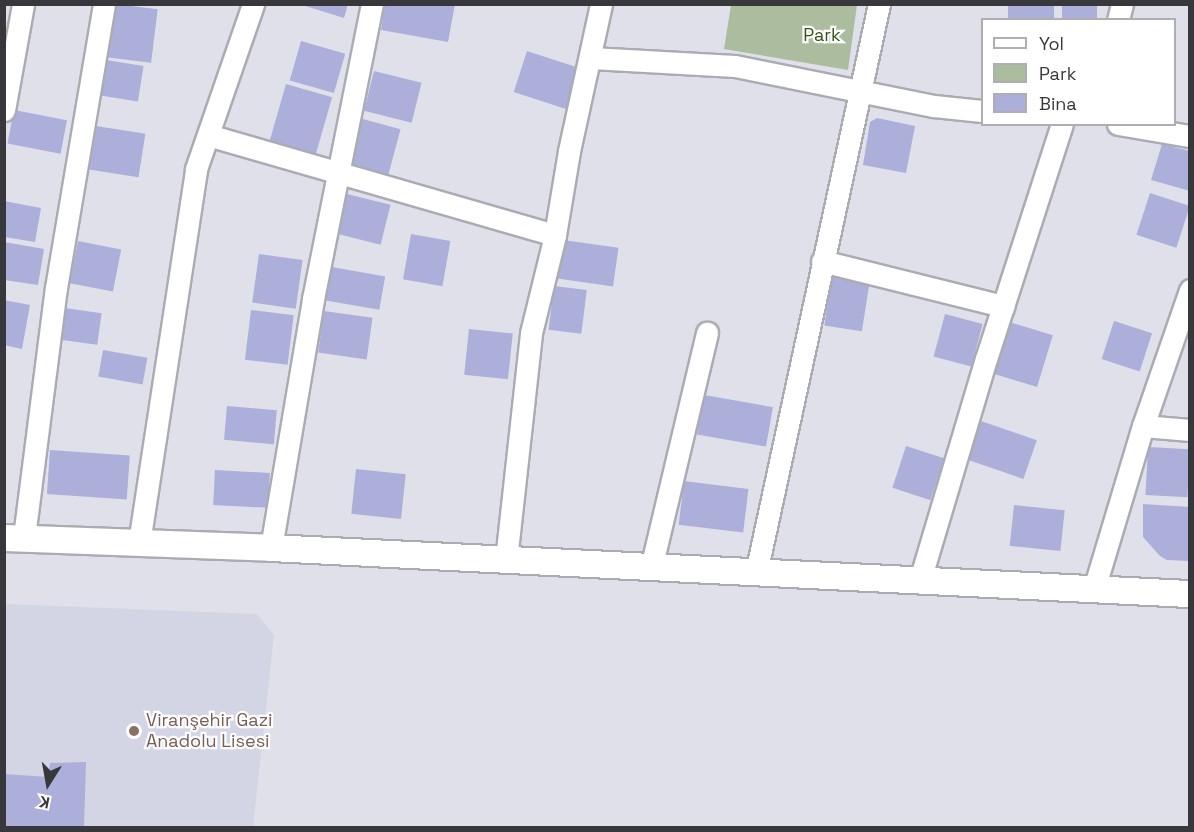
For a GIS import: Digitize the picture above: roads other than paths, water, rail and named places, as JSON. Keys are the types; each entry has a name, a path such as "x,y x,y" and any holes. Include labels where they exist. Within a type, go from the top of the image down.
{"street":[{"path":"4,110 23,4"},
{"path":"104,4 14,538 272,548 1190,594"},
{"path":"139,543 196,169 253,4"},
{"path":"272,548 313,299 372,4"},
{"path":"506,560 531,333 555,235 569,151 601,4"},
{"path":"756,573 879,4"},
{"path":"591,58 735,66 934,106 981,111"},
{"path":"920,580 1003,306 1061,126"},
{"path":"1130,126 1190,136"},
{"path":"208,135 555,235"},
{"path":"822,261 1003,306"},
{"path":"1094,589 1143,426 1190,290"},
{"path":"651,568 707,333"},
{"path":"1143,426 1190,430"}],"place":[{"name":"Viranşehir Gazi Anadolu Lisesi","path":"134,731"}],"park label":[{"name":"Park","path":"822,35"}]}
